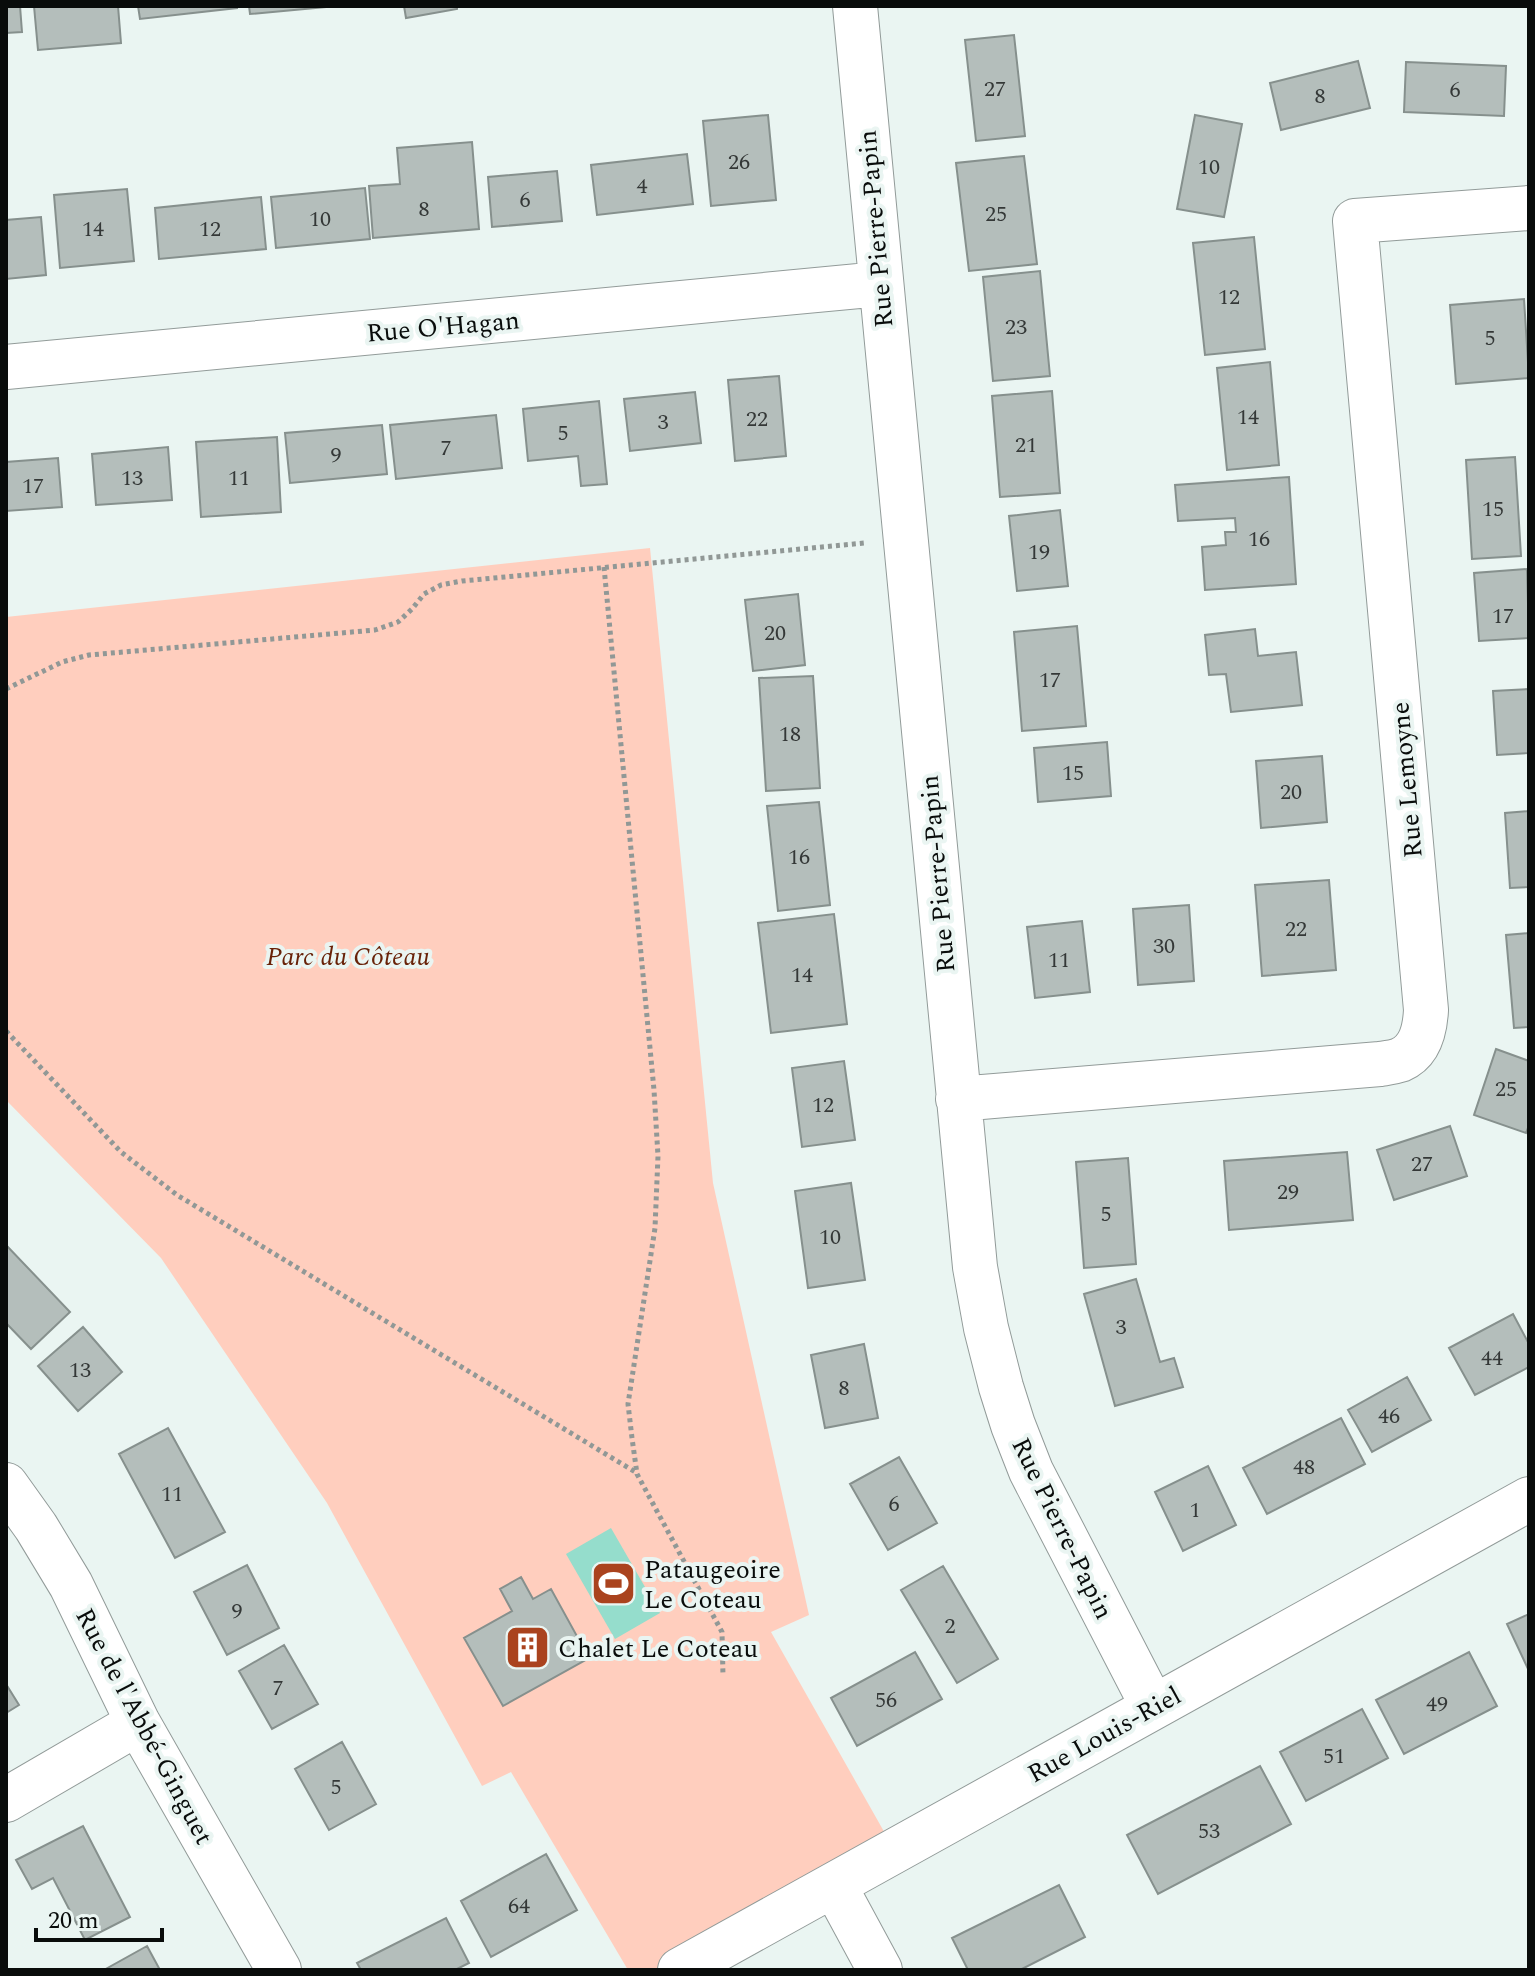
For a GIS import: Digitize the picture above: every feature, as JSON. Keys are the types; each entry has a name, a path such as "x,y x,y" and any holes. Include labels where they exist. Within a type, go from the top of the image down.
{"street":[{"name":"Rue Pierre-Papin","path":"855,6 975,1267 986,1328 1013,1425 1031,1471 1153,1707"},
{"name":"Rue Lemoyne","path":"958,1099 1380,1064 1401,1060 1416,1048 1425,1030 1426,1010 1355,221 1529,208"},
{"name":"Rue O'Hagan","path":"6,367 880,284"},
{"name":"Rue de l'Abbé-Ginguet","path":"6,1485 71,1585 138,1723 279,1970"},
{"name":"Rue Louis-Riel","path":"680,1970 1529,1499"},
{"path":"6,1800 138,1723"},
{"path":"834,1885 880,1970"}],"path":[{"path":"6,689 62,662 89,655 375,630 398,622 424,594 441,585 462,581 905,539"},
{"path":"604,567 653,1075 658,1156 655,1228 628,1404 637,1474 722,1632 723,1676"},
{"path":"6,1031 121,1152 177,1195 637,1474"}],"green space":[{"name":"Parc du Côteau","path":"650,548 713,1183 809,1615 771,1632 895,1851 680,1970 628,1970 511,1772 482,1786 327,1503 161,1258 6,1100 6,617"}],"shaded area":[{"name":"Pataugeoire Le Coteau","path":"611,1528 660,1613 615,1639 566,1554"}],"building":[{"path":"6,6 20,6 22,32 6,33"},
{"path":"34,6 118,6 121,43 38,50"},
{"path":"138,6 237,6 237,8 140,19"},
{"path":"249,6 337,6 250,14"},
{"path":"404,6 457,6 457,9 406,18"},
{"path":"1014,35 1025,136 976,141 965,40"},
{"path":"1358,61 1370,108 1281,130 1270,83"},
{"path":"1406,62 1506,66 1504,116 1404,112"},
{"path":"768,115 776,200 711,206 703,121"},
{"path":"1195,115 1242,124 1224,217 1177,209"},
{"path":"472,142 479,229 373,238 369,186 400,184 397,148"},
{"path":"687,154 693,204 597,215 591,165"},
{"path":"1024,156 1037,264 969,271 956,163"},
{"path":"557,171 562,221 492,227 488,177"},
{"path":"365,188 370,239 276,248 271,197"},
{"path":"127,189 134,261 60,268 54,195"},
{"path":"261,197 266,249 159,259 155,208"},
{"path":"41,217 46,275 6,279 6,220"},
{"path":"1254,237 1265,349 1205,355 1193,243"},
{"path":"1040,271 1050,376 993,381 983,277"},
{"path":"1524,299 1529,378 1456,384 1450,305"},
{"path":"1270,362 1279,465 1227,470 1217,368"},
{"path":"779,376 786,456 735,461 728,380"},
{"path":"1052,391 1060,493 1000,497 992,396"},
{"path":"695,392 701,443 630,451 624,399"},
{"path":"599,401 607,484 581,486 578,456 528,461 523,409"},
{"path":"496,415 502,468 396,479 390,425"},
{"path":"382,425 387,474 290,483 285,433"},
{"path":"277,437 281,512 201,517 196,442"},
{"path":"168,447 172,500 96,505 92,454"},
{"path":"1515,457 1521,556 1472,559 1466,460"},
{"path":"58,458 62,507 6,511 6,462"},
{"path":"1289,477 1296,584 1205,590 1202,547 1226,545 1225,532 1236,532 1235,518 1178,521 1175,485"},
{"path":"1060,510 1068,586 1017,591 1009,516"},
{"path":"1527,569 1529,638 1479,641 1474,573"},
{"path":"798,594 805,665 753,671 745,600"},
{"path":"1077,626 1086,726 1022,731 1014,632"},
{"path":"1255,629 1258,656 1296,652 1302,705 1231,712 1226,674 1209,675 1205,635"},
{"path":"813,676 820,788 766,791 759,678"},
{"path":"1529,689 1529,753 1497,755 1493,691"},
{"path":"1107,742 1111,796 1038,802 1034,748"},
{"path":"1322,756 1327,822 1261,828 1256,761"},
{"path":"819,802 830,905 778,911 767,806"},
{"path":"1529,811 1529,887 1510,888 1505,813"},
{"path":"1329,880 1336,970 1262,976 1255,885"},
{"path":"1189,905 1194,981 1138,985 1133,909"},
{"path":"834,914 847,1024 771,1033 758,923"},
{"path":"1082,921 1090,992 1035,998 1027,927"},
{"path":"1529,933 1529,1027 1514,1028 1506,935"},
{"path":"1496,1049 1529,1061 1529,1125 1526,1133 1474,1115"},
{"path":"844,1061 855,1140 802,1147 792,1068"},
{"path":"1450,1126 1467,1176 1394,1200 1377,1150"},
{"path":"1347,1152 1353,1220 1229,1230 1224,1161"},
{"path":"1128,1158 1136,1264 1084,1268 1076,1162"},
{"path":"851,1183 865,1280 808,1288 795,1191"},
{"path":"6,1245 70,1312 31,1349 6,1323"},
{"path":"1136,1279 1160,1362 1174,1358 1183,1387 1115,1406 1084,1294"},
{"path":"1513,1314 1529,1344 1529,1367 1475,1395 1449,1348"},
{"path":"83,1327 122,1372 78,1411 38,1366"},
{"path":"864,1344 878,1418 825,1428 811,1355"},
{"path":"1407,1377 1431,1420 1372,1452 1348,1410"},
{"path":"1341,1418 1365,1464 1267,1514 1243,1468"},
{"path":"168,1428 225,1532 175,1558 119,1454"},
{"path":"899,1457 937,1523 888,1550 850,1484"},
{"path":"1208,1466 1236,1525 1183,1551 1155,1492"},
{"path":"247,1565 279,1628 227,1655 194,1592"},
{"path":"943,1566 998,1659 957,1683 901,1590"},
{"name":"Chalet Le Coteau","path":"521,1577 533,1599 551,1589 589,1658 503,1706 464,1638 512,1611 500,1589"},
{"path":"1529,1614 1529,1671 1507,1624"},
{"path":"284,1645 318,1704 272,1729 239,1671"},
{"path":"915,1652 942,1699 857,1746 831,1698"},
{"path":"1469,1652 1497,1706 1404,1754 1376,1700"},
{"path":"6,1684 19,1705 6,1713"},
{"path":"1362,1709 1388,1758 1306,1801 1280,1752"},
{"path":"342,1742 376,1804 329,1830 295,1769"},
{"path":"1260,1766 1291,1824 1158,1894 1127,1835"},
{"path":"83,1826 130,1917 85,1940 53,1878 32,1889 16,1860"},
{"path":"546,1854 577,1910 491,1957 461,1901"},
{"path":"1059,1885 1085,1937 1020,1970 968,1970 952,1938"},
{"path":"446,1918 469,1963 455,1970 361,1970 357,1963"},
{"path":"147,1946 160,1970 104,1970"}],"place":[{"name":"Pataugeoire Le Coteau","path":"613,1584"},
{"name":"Chalet Le Coteau","path":"527,1648"}]}
